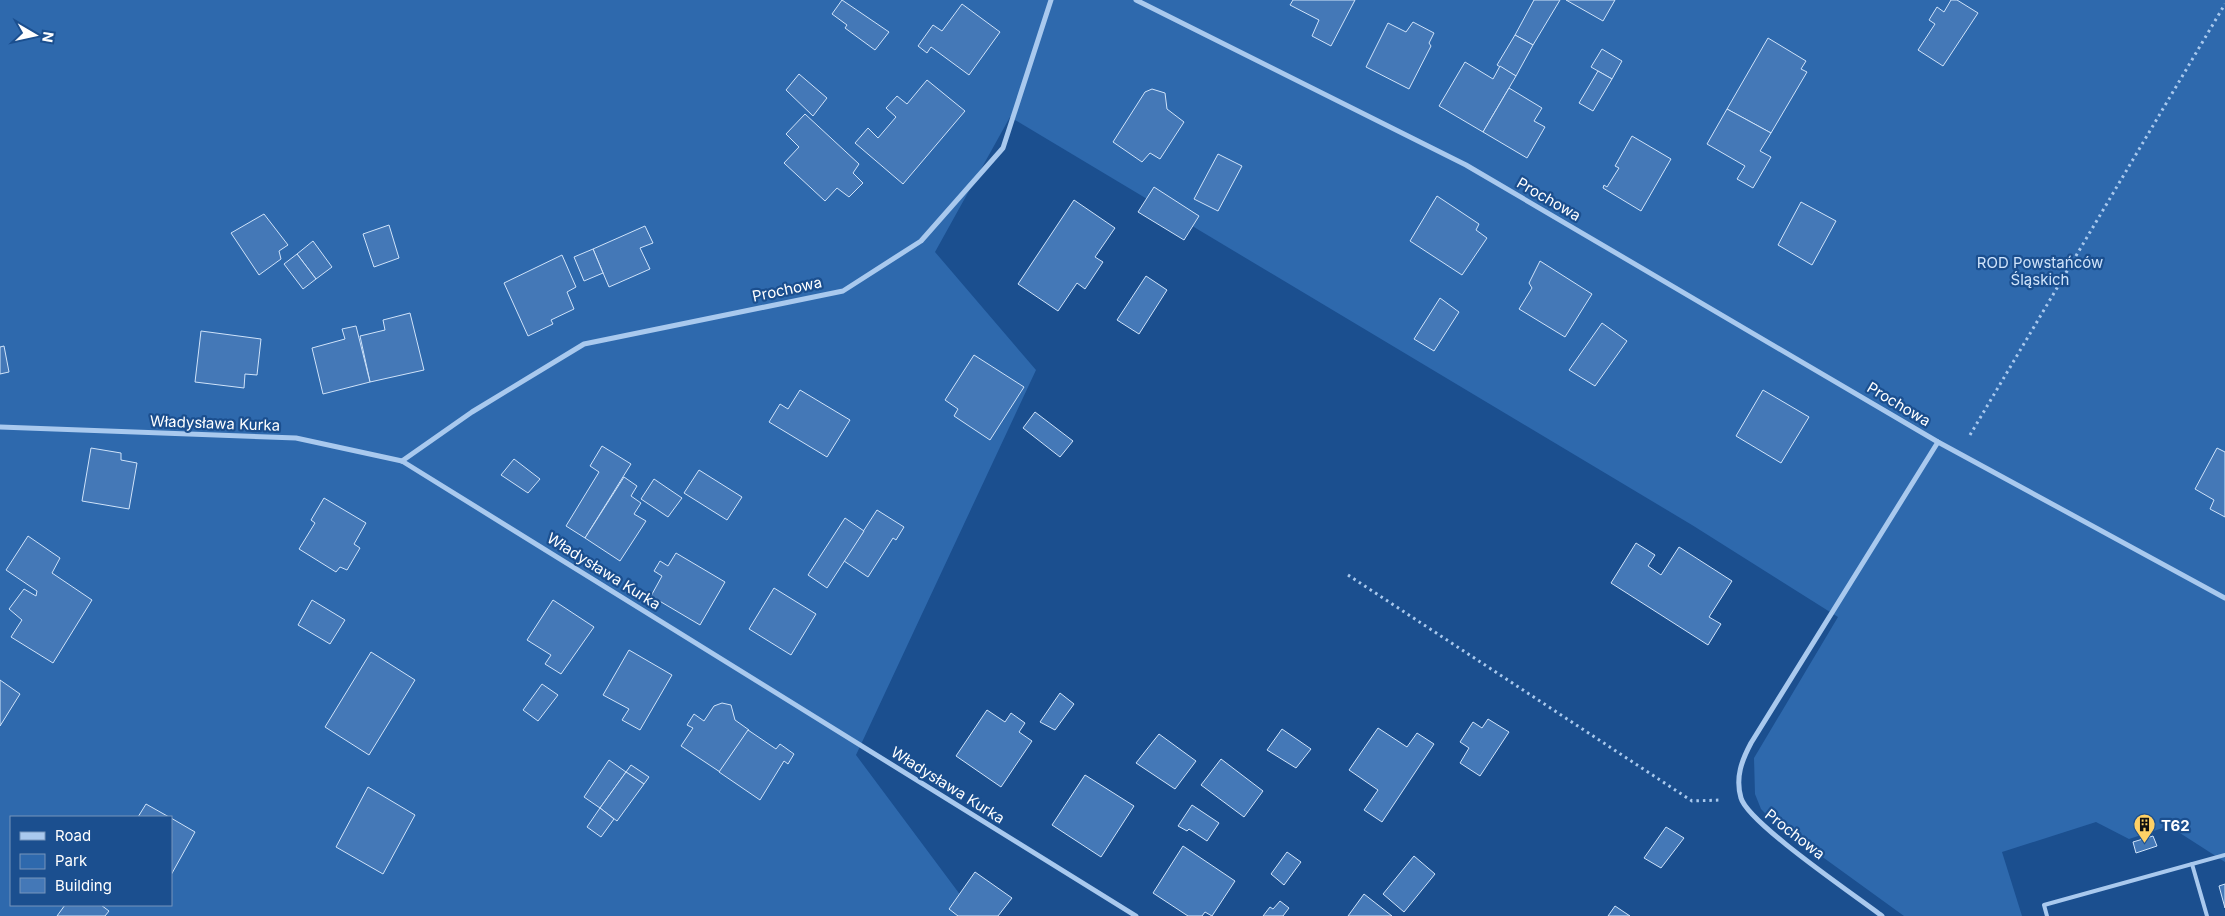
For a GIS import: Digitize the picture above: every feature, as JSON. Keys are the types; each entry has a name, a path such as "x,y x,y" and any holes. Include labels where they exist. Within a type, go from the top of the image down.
{"street":[{"name":"Prochowa","path":"402,461 472,412 584,344 843,290 921,240 1002,148 1051,0"},
{"name":"Prochowa","path":"1136,0 1466,165 1938,442 2225,598"},
{"name":"Władysława Kurka","path":"0,427 296,438 402,461 1136,916"},
{"name":"Prochowa","path":"1882,916 1771,833 1754,817 1741,800 1738,779 1742,759 1751,743 1938,442"}],"lane":[{"path":"2047,916 2044,905 2225,855"},
{"path":"2192,864 2207,916"}],"path":[{"path":"1960,453 2225,4"},
{"path":"1348,575 1692,801 1741,800"}],"green space":[{"name":"ROD Powstańców Śląskich","path":"0,0 2225,0 2225,862 2169,826 2129,839 2096,822 2002,852 2022,916 1904,916 1773,821 1761,809 1755,794 1754,758 1838,617 1692,525 1010,117 935,252 1036,370 856,755 976,916 0,916"}],"building":[{"path":"842,0 889,32 875,50 845,28 847,25 832,14"},
{"path":"1293,0 1355,0 1331,46 1312,36 1319,20 1290,5"},
{"path":"1534,0 1560,0 1533,45 1515,35"},
{"path":"1566,0 1615,0 1603,21"},
{"path":"1951,0 1957,0 1978,13 1943,66 1918,50 1935,24 1929,20 1937,7 1944,12"},
{"path":"962,4 1000,32 969,75 931,47 927,53 918,46 933,25 942,31"},
{"path":"1413,22 1434,33 1429,43 1431,46 1409,89 1366,67 1388,23 1406,32"},
{"path":"1515,35 1533,45 1516,76 1497,65"},
{"path":"1768,38 1806,61 1801,69 1807,72 1771,133 1727,109"},
{"path":"1602,49 1622,61 1612,79 1591,67"},
{"path":"1465,62 1493,79 1500,66 1516,76 1483,132 1439,106"},
{"path":"1598,71 1612,79 1593,111 1579,103"},
{"path":"799,74 827,98 813,116 786,90"},
{"path":"927,80 965,111 903,184 855,143 868,128 878,138 896,117 886,108 897,96 907,104"},
{"path":"1509,88 1542,108 1534,121 1545,127 1527,158 1483,132"},
{"path":"1152,89 1165,93 1167,109 1184,122 1160,159 1150,153 1142,162 1113,142 1145,92"},
{"path":"1727,109 1771,133 1760,151 1771,157 1753,188 1737,179 1745,166 1707,144"},
{"path":"805,114 859,164 853,173 863,183 849,197 837,188 825,201 784,163 799,147 786,134"},
{"path":"1632,136 1671,159 1641,211 1603,188 1604,185 1607,187 1619,168 1615,166"},
{"path":"1218,154 1242,166 1218,211 1194,199"},
{"path":"1154,187 1199,216 1184,240 1138,212"},
{"path":"1437,196 1479,224 1476,230 1487,238 1462,275 1410,241"},
{"path":"1074,200 1115,228 1095,257 1103,262 1085,289 1077,283 1058,311 1018,284"},
{"path":"1801,202 1836,221 1812,265 1778,245"},
{"path":"264,214 288,245 279,251 281,259 259,275 231,233"},
{"path":"389,225 399,258 374,267 363,234"},
{"path":"645,226 653,243 640,248 650,269 609,287 593,249"},
{"path":"313,241 332,267 316,279 297,254"},
{"path":"593,249 603,273 584,281 574,257"},
{"path":"297,254 316,279 303,289 284,264"},
{"path":"562,255 576,287 567,292 574,309 551,320 553,324 528,336 504,283"},
{"path":"1540,261 1592,294 1565,337 1519,309 1532,288 1529,283"},
{"path":"1146,276 1167,290 1139,334 1117,320"},
{"path":"1440,298 1459,312 1434,351 1414,339"},
{"path":"410,313 424,370 370,382 360,336 385,330 383,320"},
{"path":"1602,323 1627,341 1595,386 1569,370"},
{"path":"356,326 370,382 323,394 312,348 345,339 342,329"},
{"path":"201,331 261,339 257,375 245,374 244,388 195,382"},
{"path":"4,346 9,372 0,374 0,347"},
{"path":"974,355 1024,387 990,440 954,416 958,409 945,400"},
{"path":"800,390 850,420 827,457 769,422 780,404 788,409"},
{"path":"1763,390 1809,417 1781,463 1736,436"},
{"path":"1035,412 1073,441 1060,457 1023,428"},
{"path":"602,446 631,464 585,538 566,526 599,472 590,466"},
{"path":"91,448 121,453 121,460 137,463 129,509 82,501"},
{"path":"2217,448 2225,452 2225,517 2210,509 2214,500 2195,489"},
{"path":"514,459 540,479 528,493 501,475"},
{"path":"699,470 742,497 727,520 684,493"},
{"path":"624,477 637,486 631,496 641,503 634,514 646,521 620,561 585,538"},
{"path":"654,479 682,498 668,517 641,499"},
{"path":"324,498 366,523 354,544 360,548 347,570 340,567 336,572 299,549 315,523 311,520"},
{"path":"877,510 904,527 896,540 893,538 868,577 844,561"},
{"path":"845,518 864,531 827,588 808,575"},
{"path":"28,536 60,558 52,573 92,600 53,663 11,637 22,620 9,609 24,589 36,596 37,591 6,570"},
{"path":"1636,543 1655,555 1648,566 1661,575 1679,547 1732,581 1709,617 1721,624 1708,645 1611,583"},
{"path":"676,553 725,582 700,625 651,596 662,576 654,571 660,561 668,566"},
{"path":"774,588 816,614 791,655 749,629"},
{"path":"312,600 345,620 330,644 298,625"},
{"path":"553,600 594,627 561,674 545,664 551,655 527,640"},
{"path":"629,650 672,675 640,730 622,720 629,709 603,695"},
{"path":"371,652 415,680 369,755 325,727"},
{"path":"0,680 20,694 0,726"},
{"path":"542,684 558,695 538,721 523,710"},
{"path":"1060,693 1074,704 1055,730 1040,722"},
{"path":"722,703 731,705 735,720 749,730 720,772 681,746 693,728 687,725 694,714 704,721 714,706"},
{"path":"987,710 1005,722 1011,713 1025,723 1019,732 1032,741 1001,787 956,756"},
{"path":"1488,719 1509,732 1480,776 1460,763 1469,748 1460,742 1473,722 1482,728"},
{"path":"1378,728 1407,747 1417,733 1434,744 1382,822 1364,810 1378,790 1349,770"},
{"path":"1282,729 1311,749 1296,768 1267,750"},
{"path":"748,730 776,749 780,744 794,754 788,764 784,761 760,800 719,772"},
{"path":"1159,734 1196,761 1175,789 1136,763"},
{"path":"1221,759 1263,791 1244,817 1201,785"},
{"path":"609,760 626,772 600,808 584,797"},
{"path":"631,765 649,777 644,784 626,772"},
{"path":"626,772 644,784 617,821 600,808"},
{"path":"1085,775 1134,806 1101,857 1052,825"},
{"path":"368,787 415,815 383,874 336,847"},
{"path":"146,804 167,816 139,816"},
{"path":"1192,805 1219,823 1207,841 1189,829 1187,831 1178,826"},
{"path":"600,808 614,819 601,837 587,827"},
{"path":"172,819 195,832 172,873"},
{"path":"1666,827 1684,838 1661,868 1644,858"},
{"name":"T62","path":"2153,836 2157,846 2136,853 2133,842"},
{"path":"1183,846 1235,881 1212,916 1205,912 1202,916 1188,916 1153,893"},
{"path":"1287,852 1301,862 1284,885 1271,874"},
{"path":"1414,856 1435,874 1404,912 1383,894"},
{"path":"975,872 1012,898 998,916 958,916 949,909"},
{"path":"2225,884 2225,908 2219,886"},
{"path":"1364,894 1392,916 1348,916"},
{"path":"1280,901 1289,908 1283,916 1263,916 1270,907 1273,909"},
{"path":"64,906 102,906 109,911 105,916 57,916"},
{"path":"1615,906 1630,916 1608,916"}],"place":[{"name":"T62","path":"2145,844"}]}
